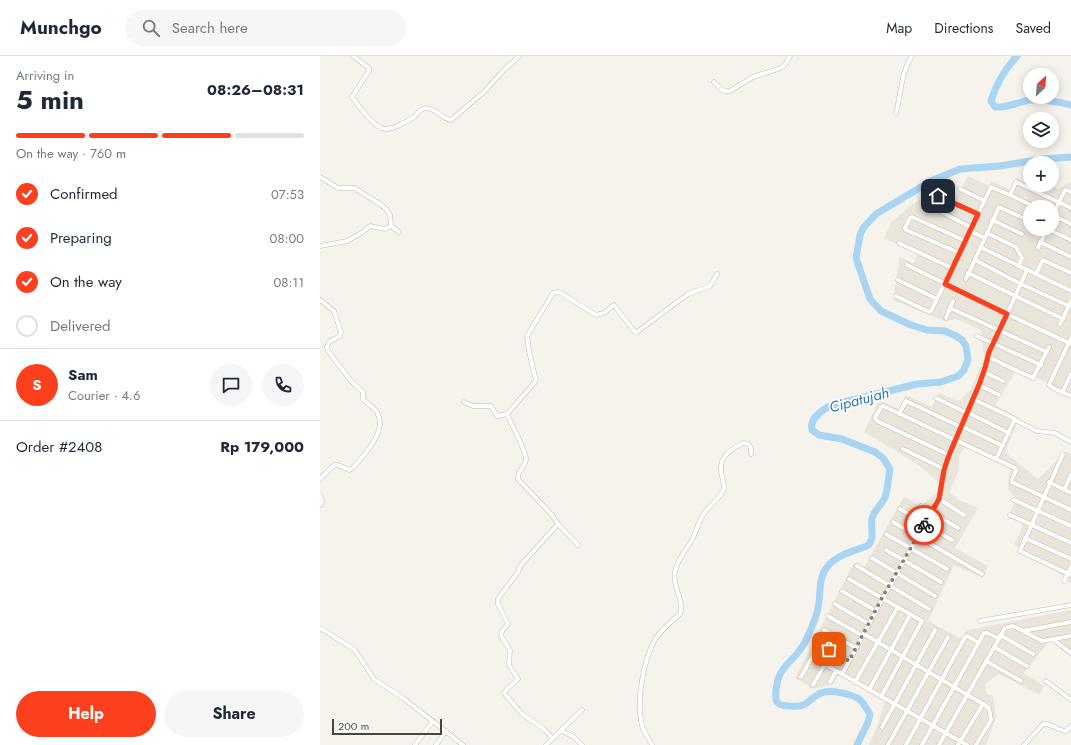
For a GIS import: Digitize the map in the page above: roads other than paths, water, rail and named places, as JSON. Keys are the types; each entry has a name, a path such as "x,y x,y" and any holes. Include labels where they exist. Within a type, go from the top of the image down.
{"street":[{"path":"353,56 369,68 369,71 352,97 377,126 386,130 413,117 423,108 435,110 446,119 451,120 489,87 519,56"},
{"path":"714,82 722,90 730,91 753,77 781,68 786,64 790,56"},
{"path":"896,113 902,82 908,63 912,56"},
{"path":"320,177 338,188 354,188 380,204 390,215 391,226 399,232"},
{"path":"1010,195 1017,182 1053,200"},
{"path":"896,296 930,312 938,299 992,187 1023,201"},
{"path":"960,189 984,201"},
{"path":"1071,192 1065,190 1059,203 1071,208"},
{"path":"938,196 978,214"},
{"path":"966,279 999,204 1023,217"},
{"path":"932,207 985,238"},
{"path":"960,253 906,230 905,228 912,216 966,241"},
{"path":"1059,219 1071,224"},
{"path":"992,220 1022,234"},
{"path":"320,246 347,241 360,234 370,226 384,229 391,226"},
{"path":"987,233 1016,248 1022,258 1018,266"},
{"path":"1059,234 1071,240"},
{"path":"1038,248 1043,236"},
{"path":"1040,242 1071,257"},
{"path":"899,243 952,268"},
{"path":"980,247 1071,291"},
{"path":"975,260 1068,306"},
{"path":"1036,274 1043,260 1071,273"},
{"path":"907,265 1070,344"},
{"path":"842,674 882,598 939,499 944,470 949,455 979,385 993,343 1027,270"},
{"path":"968,273 1014,297 1063,319"},
{"path":"464,402 473,406 491,406 497,416 507,414 535,383 527,336 554,293 559,292 596,315 604,313 614,305 634,331 637,332 688,294 710,286 717,274"},
{"path":"898,280 938,299"},
{"path":"320,300 334,311 341,332 340,336 329,342 327,347 328,351 352,382 363,392 363,399 378,413 380,418 378,435 351,470 334,464 320,480"},
{"path":"946,318 953,301"},
{"path":"1060,324 1071,301"},
{"path":"950,308 1047,352"},
{"path":"977,336 1041,365"},
{"path":"1071,338 1070,344 1049,384 1051,387 1071,396"},
{"path":"988,357 1034,378 1049,347"},
{"path":"984,372 1003,381"},
{"path":"1062,392 1070,377"},
{"path":"979,385 998,395"},
{"path":"936,398 1009,433"},
{"path":"973,399 1014,418 1015,420 1037,431 1055,433 1071,442"},
{"path":"900,414 906,401 1003,446"},
{"path":"949,455 876,420 882,406 1016,469 1012,482 1071,510"},
{"path":"507,414 526,453 526,462 518,474 519,482 552,515 558,524 578,545"},
{"path":"996,459 1015,420"},
{"path":"652,745 643,728 640,717 640,697 645,668 656,638 680,614 682,609 677,594 674,573 680,559 693,538 700,520 724,488 721,469 722,461 727,453 743,443 748,444 751,448 751,454"},
{"path":"903,449 944,470"},
{"path":"1063,454 1049,482 1020,552 1069,574"},
{"path":"1064,490 1071,475"},
{"path":"1049,482 1071,493"},
{"path":"320,495 322,502 320,505"},
{"path":"939,499 964,515"},
{"path":"1014,500 1071,526"},
{"path":"921,506 958,528"},
{"path":"900,509 952,540"},
{"path":"1010,515 1071,543"},
{"path":"893,522 982,574"},
{"path":"553,739 545,730 522,714 504,694 507,689 518,680 509,665 510,650 501,634 508,624 498,601 518,572 521,565 558,524"},
{"path":"886,534 947,569"},
{"path":"1026,538 1071,559"},
{"path":"886,550 941,582"},
{"path":"872,558 935,596"},
{"path":"857,566 929,608"},
{"path":"1064,581 1069,574 1071,567"},
{"path":"849,579 922,622 881,697"},
{"path":"842,591 876,611"},
{"path":"835,604 869,624"},
{"path":"980,621 1071,605"},
{"path":"855,682 898,608"},
{"path":"869,690 910,615"},
{"path":"828,616 891,649 989,708 990,720 976,745"},
{"path":"1023,631 1071,622"},
{"path":"939,745 1005,628 1011,626 1042,641 1071,636"},
{"path":"320,628 354,650 374,679 403,698 463,745"},
{"path":"824,630 856,648"},
{"path":"882,727 936,630"},
{"path":"922,745 985,633 999,637 1034,654"},
{"path":"906,745 965,637 967,636 978,643"},
{"path":"888,745 948,637"},
{"path":"1054,640 1071,653"},
{"path":"818,644 849,661"},
{"path":"994,647 1027,666"},
{"path":"801,677 812,657 920,718 959,743 967,745"},
{"path":"986,661 1021,681"},
{"path":"813,685 825,664"},
{"path":"830,682 836,671"},
{"path":"1046,681 1071,700"},
{"path":"959,743 983,704"},
{"path":"546,745 582,710"},
{"path":"415,745 433,721"},
{"path":"1024,745 1043,724 1048,724 1064,731 1071,726"},
{"path":"562,731 572,736 582,745"},
{"path":"436,745 446,732"}],"waterway":[{"name":"Cipatujah","path":"1017,56 1001,77 995,89 991,101 995,107 1004,107 1030,100 1050,101 1071,105"},
{"name":"Cipatujah","path":"857,745 868,722 870,714 859,699 835,692 821,693 801,706 782,705 779,704 776,699 776,690 780,674 801,649 814,621 818,608 821,581 824,571 835,559 867,546 870,543 872,537 873,516 885,497 890,469 883,458 875,452 842,439 819,435 812,430 812,422 820,412 832,405 917,384 941,382 958,376 964,370 968,359 966,346 962,340 956,336 945,331 927,330 911,325 881,311 870,299 856,258 860,235 864,227 876,214 931,181 960,169 1000,166 1042,159 1071,157"}]}
